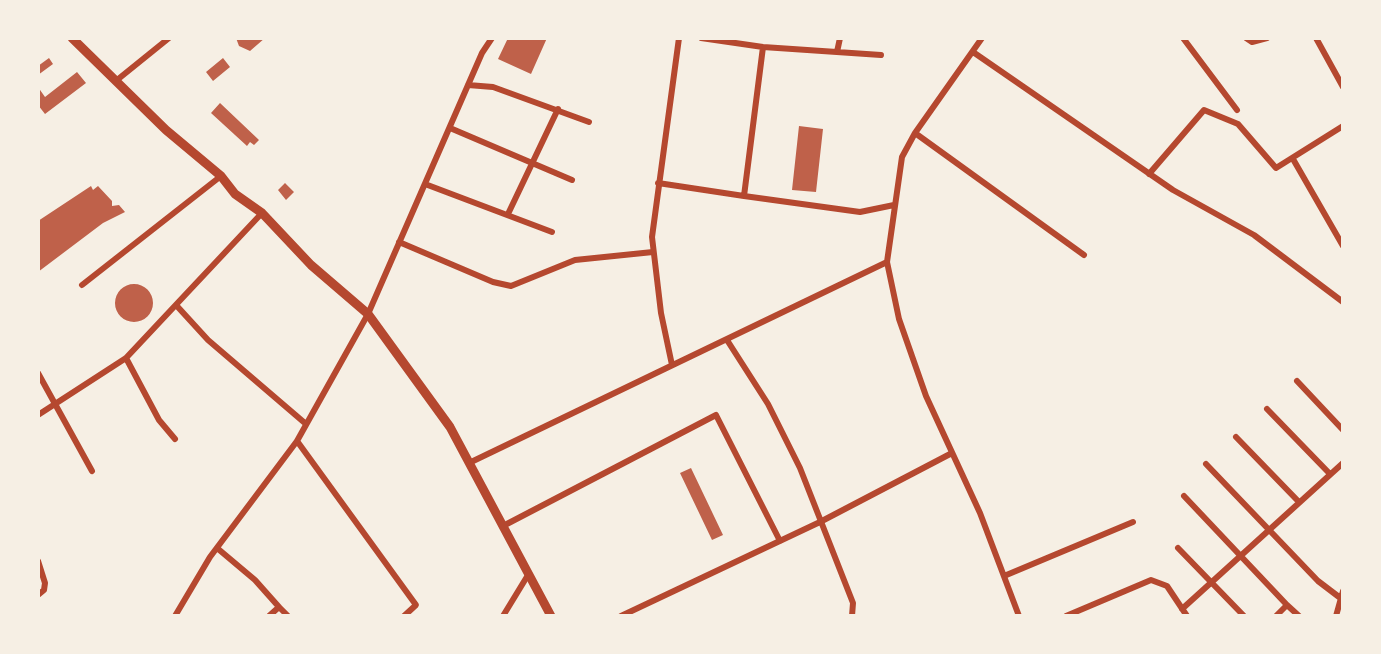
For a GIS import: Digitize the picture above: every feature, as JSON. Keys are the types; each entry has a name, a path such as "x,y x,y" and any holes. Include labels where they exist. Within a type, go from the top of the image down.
{"main road":[{"path":"72,38 166,130 221,176 235,194 262,213 311,265 368,314 450,427 551,616"}],"street":[{"path":"117,80 169,38"},
{"path":"187,616 176,613 217,548 297,441 368,314 468,85 492,38"},
{"path":"672,365 653,252 658,183 679,38"},
{"path":"701,38 763,47 881,55"},
{"path":"837,52 840,38"},
{"path":"982,38 915,133 902,157 887,262 899,319 926,396 1019,616"},
{"path":"1183,38 1237,110"},
{"path":"1246,38 1252,42 1267,38"},
{"path":"1316,38 1343,87"},
{"path":"744,196 763,47"},
{"path":"973,52 1149,174 1254,235 1343,302"},
{"path":"468,85 493,87 589,122"},
{"path":"508,214 558,109"},
{"path":"1149,174 1204,110 1238,124 1276,168 1343,126"},
{"path":"450,128 572,180"},
{"path":"915,133 1084,255"},
{"path":"1293,159 1343,246"},
{"path":"82,285 221,176"},
{"path":"658,183 860,212 894,205"},
{"path":"425,184 552,232"},
{"path":"38,415 126,358 262,213"},
{"path":"399,242 493,282 511,286 588,257 653,252"},
{"path":"469,463 887,262"},
{"path":"176,305 208,340 306,424"},
{"path":"727,340 768,404 800,468 853,603 852,616"},
{"path":"126,358 159,420 175,439"},
{"path":"38,373 92,471"},
{"path":"1297,381 1343,430"},
{"path":"1267,409 1330,474"},
{"path":"503,526 716,415 780,541"},
{"path":"1236,437 1299,502"},
{"path":"297,441 416,605 404,616"},
{"path":"621,616 820,522 952,453"},
{"path":"1182,609 1343,463"},
{"path":"1206,464 1318,581 1342,600"},
{"path":"1184,496 1299,616"},
{"path":"1004,576 1133,522"},
{"path":"217,548 255,580 288,616"},
{"path":"1178,548 1244,616"},
{"path":"38,561 45,583 44,590 38,595"},
{"path":"503,616 529,574"},
{"path":"1066,616 1151,580 1167,586 1187,616"},
{"path":"1336,616 1343,591"},
{"path":"1276,616 1287,605"},
{"path":"269,616 279,607"}],"building":[{"path":"236,38 265,38 250,51 239,46"},
{"path":"508,38 547,38 531,74 498,59"},
{"path":"49,58 53,64 38,75 38,66"},
{"path":"223,58 230,67 213,81 206,72"},
{"path":"77,72 86,83 45,114 38,105 38,87 45,97"},
{"path":"220,103 259,140 254,145 250,142 247,146 211,113"},
{"path":"799,126 823,129 816,192 792,190"},
{"path":"285,183 294,192 286,200 278,190"},
{"path":"91,186 93,190 98,186 112,201 112,206 119,205 125,212 103,223 38,272 38,221"},
{"path":"134,284 147,290 153,303 147,316 134,322 121,316 115,303 121,290"},
{"path":"691,468 723,535 712,540 680,473"}]}
